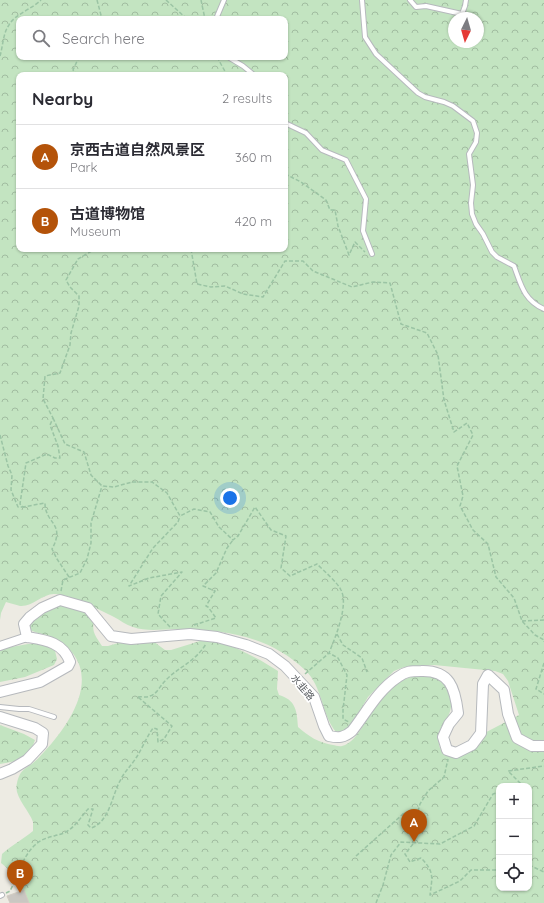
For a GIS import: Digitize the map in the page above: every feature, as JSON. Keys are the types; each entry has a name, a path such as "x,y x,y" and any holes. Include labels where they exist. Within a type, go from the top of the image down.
{"street":[{"name":"水韭路","path":"60,600 88,608 111,636 131,639 190,634 211,636 246,645 269,654 285,666 314,697 329,736 337,738 347,736 383,690 398,677 408,671 432,670 442,674 450,683 456,700 458,713 449,724 443,736 446,750 450,751"},
{"path":"27,637 24,624 30,617 42,608 60,600"},
{"path":"0,646 27,637 49,640 62,648 68,655 70,662 68,666 40,682 0,692"},
{"path":"450,751 456,753 472,745 481,733 483,684 488,675 504,690 508,714 517,738 532,746 544,746"},
{"path":"0,717 35,728 43,733 42,744 27,760 0,774"}],"lane":[{"path":"217,16 224,0"},
{"path":"362,0 365,37 376,54 418,93 425,97 444,102 452,106 472,121 478,133 476,142 469,154 473,185 471,203 474,219 492,252 497,257 514,266 522,288 528,298 544,309"},
{"path":"410,0 416,7 426,6 462,14 466,0"},
{"path":"233,60 250,72"},
{"path":"288,124 306,132 322,150 346,160 366,199 363,230 370,254"},
{"path":"0,707 29,709 54,717"}],"path":[{"path":"18,16 34,7 42,0"},
{"path":"97,0 101,16"},
{"path":"166,0 184,16"},
{"path":"201,0 204,16"},
{"path":"0,56 8,26 16,17"},
{"path":"75,72 73,70 78,60"},
{"path":"219,60 225,72"},
{"path":"288,176 301,182 326,200 330,210 335,210 338,226 349,255 355,242 370,254"},
{"path":"90,252 78,259 66,280 70,287 79,296 79,306 71,333 70,345 60,373 46,376 44,399 65,444 84,452 91,475 102,486 114,487 132,482 152,482 167,493 180,516"},
{"path":"191,252 197,284 211,287 225,286 244,294 262,297 285,261 303,261 313,272 352,287 373,282 390,283 401,324 427,333 438,355 444,400 454,432 467,423 473,435 457,466 463,496 460,506 473,530 488,544 496,577 514,598 522,621 535,635 544,640 544,642"},
{"path":"23,507 20,504 26,464 47,454 55,458 60,458 58,446 50,425 53,418"},
{"path":"0,435 8,466 12,475 12,490 18,506 23,507 45,503 45,509 58,530 57,540 52,549 69,577"},
{"path":"60,600 62,580 80,572 88,559 91,544 91,523 102,486"},
{"path":"190,634 194,625 216,618 206,606 215,591 203,586 216,573 227,548 238,536 255,507 271,530 286,536 281,568 286,573 290,576 317,564 341,590 343,603 337,634 329,653 299,680"},
{"path":"179,635 158,614 161,596 182,572 149,578 129,586 153,548 178,522 180,516 194,509 210,512 219,527 233,540"},
{"path":"522,621 544,620"},
{"path":"337,634 343,645 362,658 367,672"},
{"path":"1,895 10,891 26,855 34,845 42,839 67,831 74,826 88,809 93,809 88,825 91,828 97,826 103,820 124,774 136,758 153,728 157,729 158,742 164,739 172,726 138,697 149,697 156,692 169,677 196,657 211,636"},
{"path":"329,653 338,658 347,675 343,719 356,726"},
{"path":"544,663 536,689 544,694"},
{"path":"356,856 403,814 418,811 420,804 428,792 444,777 450,751"},
{"path":"520,783 508,771 544,766"},
{"path":"376,903 383,885 391,855 400,842 440,844 474,826 493,794 496,793"},
{"path":"414,843 405,854 410,862 421,858 428,865 432,875 430,895 460,881 471,870 496,870"},
{"path":"532,866 544,872"}],"green space":[{"path":"0,0 544,0 544,903 29,903 14,877 1,863 2,854 33,831 33,822 31,817 17,793 17,783 21,773 36,761 44,752 55,739 74,711 80,695 82,680 79,665 71,651 53,637 30,630 28,625 44,612 57,605 91,611 95,616 93,629 102,646 108,646 125,641 153,641 165,650 171,650 200,641 211,641 230,645 260,660 278,671 277,689 279,695 285,697 292,703 296,711 298,727 314,739 323,743 341,746 348,743 360,731 385,692 401,681 419,675 431,676 440,679 446,686 449,693 451,704 450,713 442,731 439,743 440,749 444,754 519,715 508,681 503,674 495,671 434,665 404,667 394,671 368,697 350,728 345,731 336,732 327,717 319,692 311,677 291,659 262,643 230,633 196,629 138,629 84,603 55,594 46,596 25,606 6,602 1,613 0,620"},
{"path":"28,644 44,644 55,651 57,659 54,665 25,677 0,682 0,649"},
{"path":"0,725 35,740 30,751 26,755 12,762 0,764"}],"building":[{"path":"24,890 29,903 10,903 7,896"}],"place":[{"name":"京西古道自然风景区","path":"414,842"},
{"name":"古道博物馆","path":"20,893"}]}
